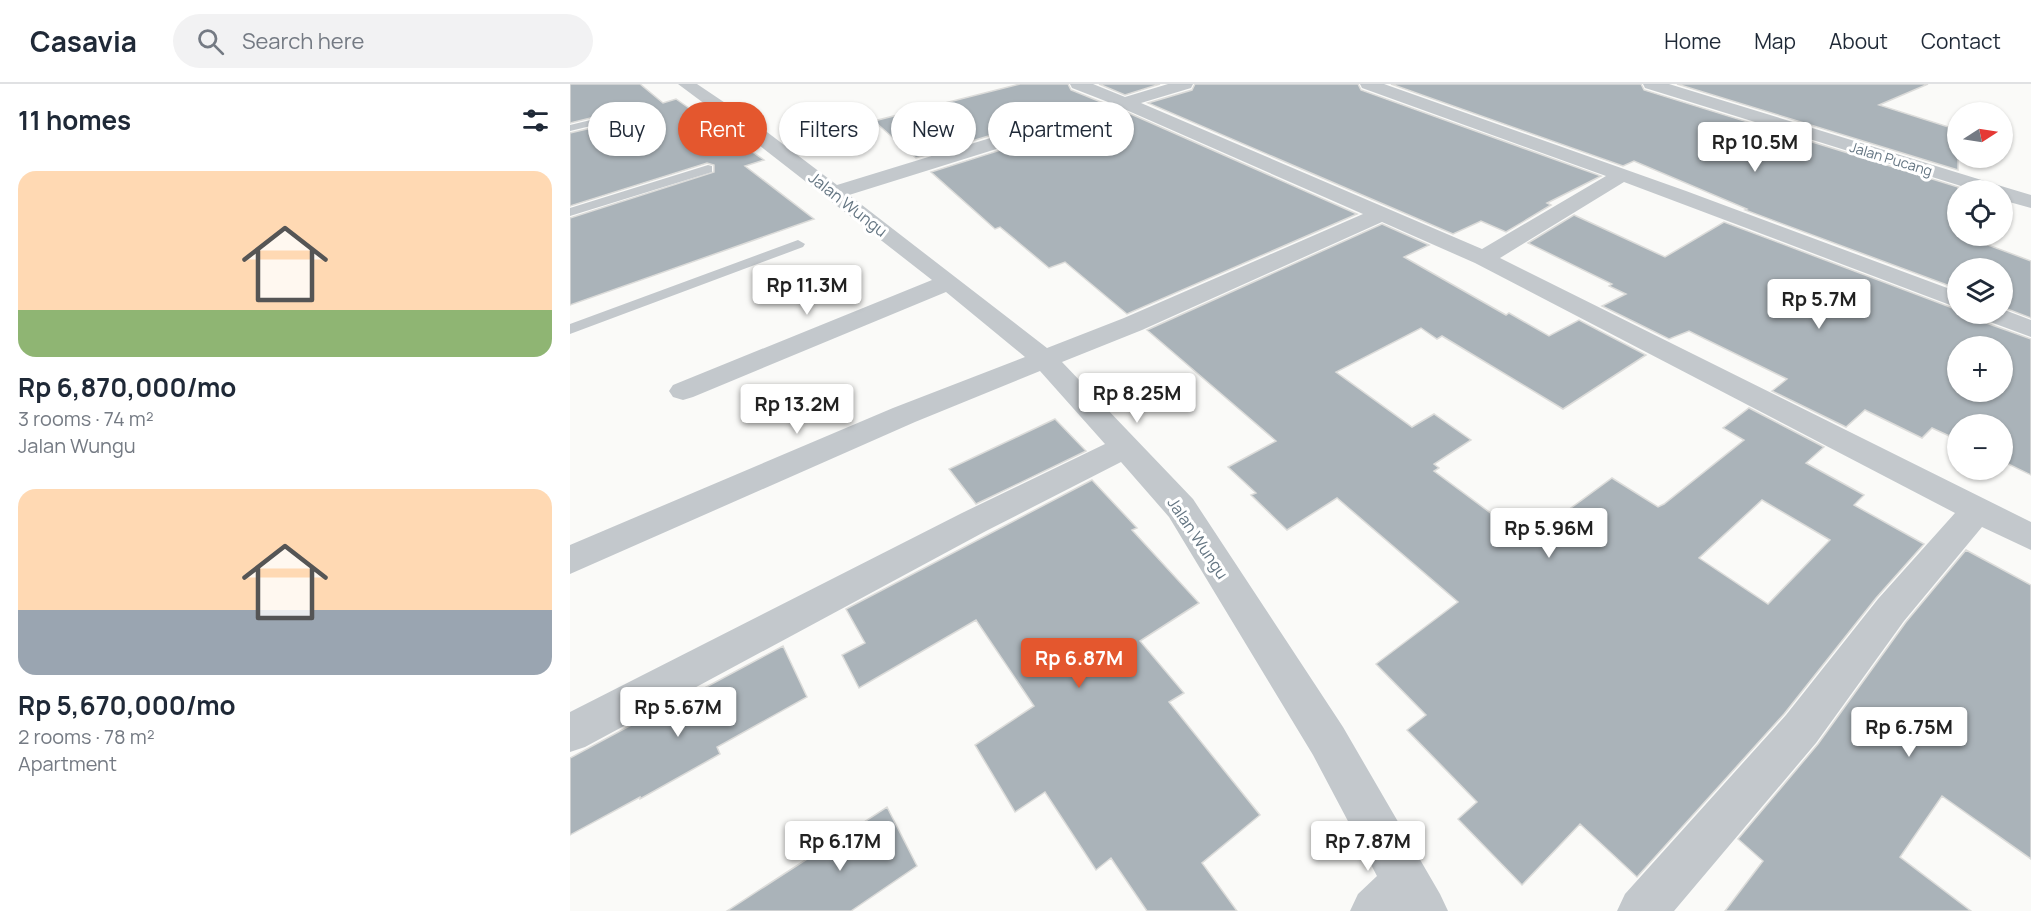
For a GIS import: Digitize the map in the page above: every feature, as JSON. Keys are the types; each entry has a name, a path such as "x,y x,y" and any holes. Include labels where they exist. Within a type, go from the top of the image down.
{"street":[{"name":"Jalan Wungu","path":"686,84 748,127 834,193 1045,360 1181,508 1328,741 1401,901"},
{"path":"1078,84 1120,102"},
{"path":"1125,102 1185,84"},
{"path":"1368,84 1622,175 1947,297"},
{"name":"Jalan Pucang","path":"1652,84 1962,180"},
{"path":"1134,108 1179,125 1484,258 2031,537"},
{"path":"834,193 988,145"},
{"path":"1484,258 1622,175"},
{"path":"2013,196 2031,202"},
{"path":"570,560 904,415 1165,310 1381,214"},
{"path":"683,391 949,282"},
{"path":"2013,322 2031,329"},
{"path":"570,733 974,522 1125,447"},
{"path":"1642,911 1801,729 1891,610 1977,510"}],"lane":[{"path":"570,128 588,124"},
{"path":"570,212 708,170"},
{"path":"570,329 798,244"}],"building":[{"path":"570,84 640,84 662,102 588,102 588,119 570,123"},
{"path":"1020,84 1068,84 1071,90 1101,102 988,102 988,136 976,140 976,102 949,102"},
{"path":"1099,84 1160,84 1125,95"},
{"path":"1195,84 1358,84 1361,90 1601,176 1547,203 1551,205 1506,232 1481,221 1453,234 1148,103 1192,90"},
{"path":"1391,84 1641,84 1644,90 1947,184 1947,246 1991,246 2031,261 2031,318 2013,311 2013,258 1947,258 1947,285 1745,210 1747,209 1634,161 1623,166"},
{"path":"1677,84 1928,84 1879,105 1947,127 1947,167"},
{"path":"676,99 680,102 678,102 678,156 758,156 764,160 745,166 814,219 570,305 570,218 714,172 714,165 707,163 570,206 570,133 588,129 588,156 666,156 666,102"},
{"path":"1134,115 1357,214 1127,314 1065,262 1049,268 1000,227 995,229 931,172 988,154 988,156 1134,156"},
{"path":"891,117 891,136 879,125 879,120"},
{"path":"1574,215 1665,257 1724,222 1947,306 1947,324 1989,324 2031,339 2031,475 2013,466 2013,414 1947,414 1947,435 1932,428 1922,438 1865,410 1846,427 1772,391 1787,379 1689,331 1669,339 1602,306 1626,294 1609,286 1612,284 1528,243"},
{"path":"1382,224 1429,245 1404,257 1506,315 1509,313 1549,336 1579,320 1646,355 1563,409 1442,336 1437,339 1421,328 1336,372 1412,427 1434,414 1471,440 1434,464 1439,468 1434,471 1527,540 1612,478 1658,507 1664,504 1744,440 1723,428 1749,408 1824,447 1806,463 1864,495 1854,505 1924,544 1876,598 1784,714 1637,877 1580,824 1522,885 1458,819 1477,802 1407,730 1426,715 1376,664 1458,602 1337,498 1287,530 1251,495 1256,493 1228,467 1276,441 1147,330","holes":["1762,500 1830,540 1768,604 1699,558"]},
{"path":"1055,419 1086,451 976,504 949,469"},
{"path":"1092,480 1137,528 1132,530 1199,603 1140,641 1184,693 1169,702 1260,815 1202,863 1237,911 1147,911 1111,858 1096,870 1045,792 1015,812 975,745 1034,706 976,620 859,688 842,655 865,643 846,609"},
{"path":"1966,550 2031,585 2031,859 1942,796 1900,857 1971,911 1725,911 1763,861 1738,839 1818,744 1906,622"},
{"path":"783,646 807,697 717,747 720,754 570,835 570,758"},
{"path":"887,807 917,866 851,911 727,911"}]}
